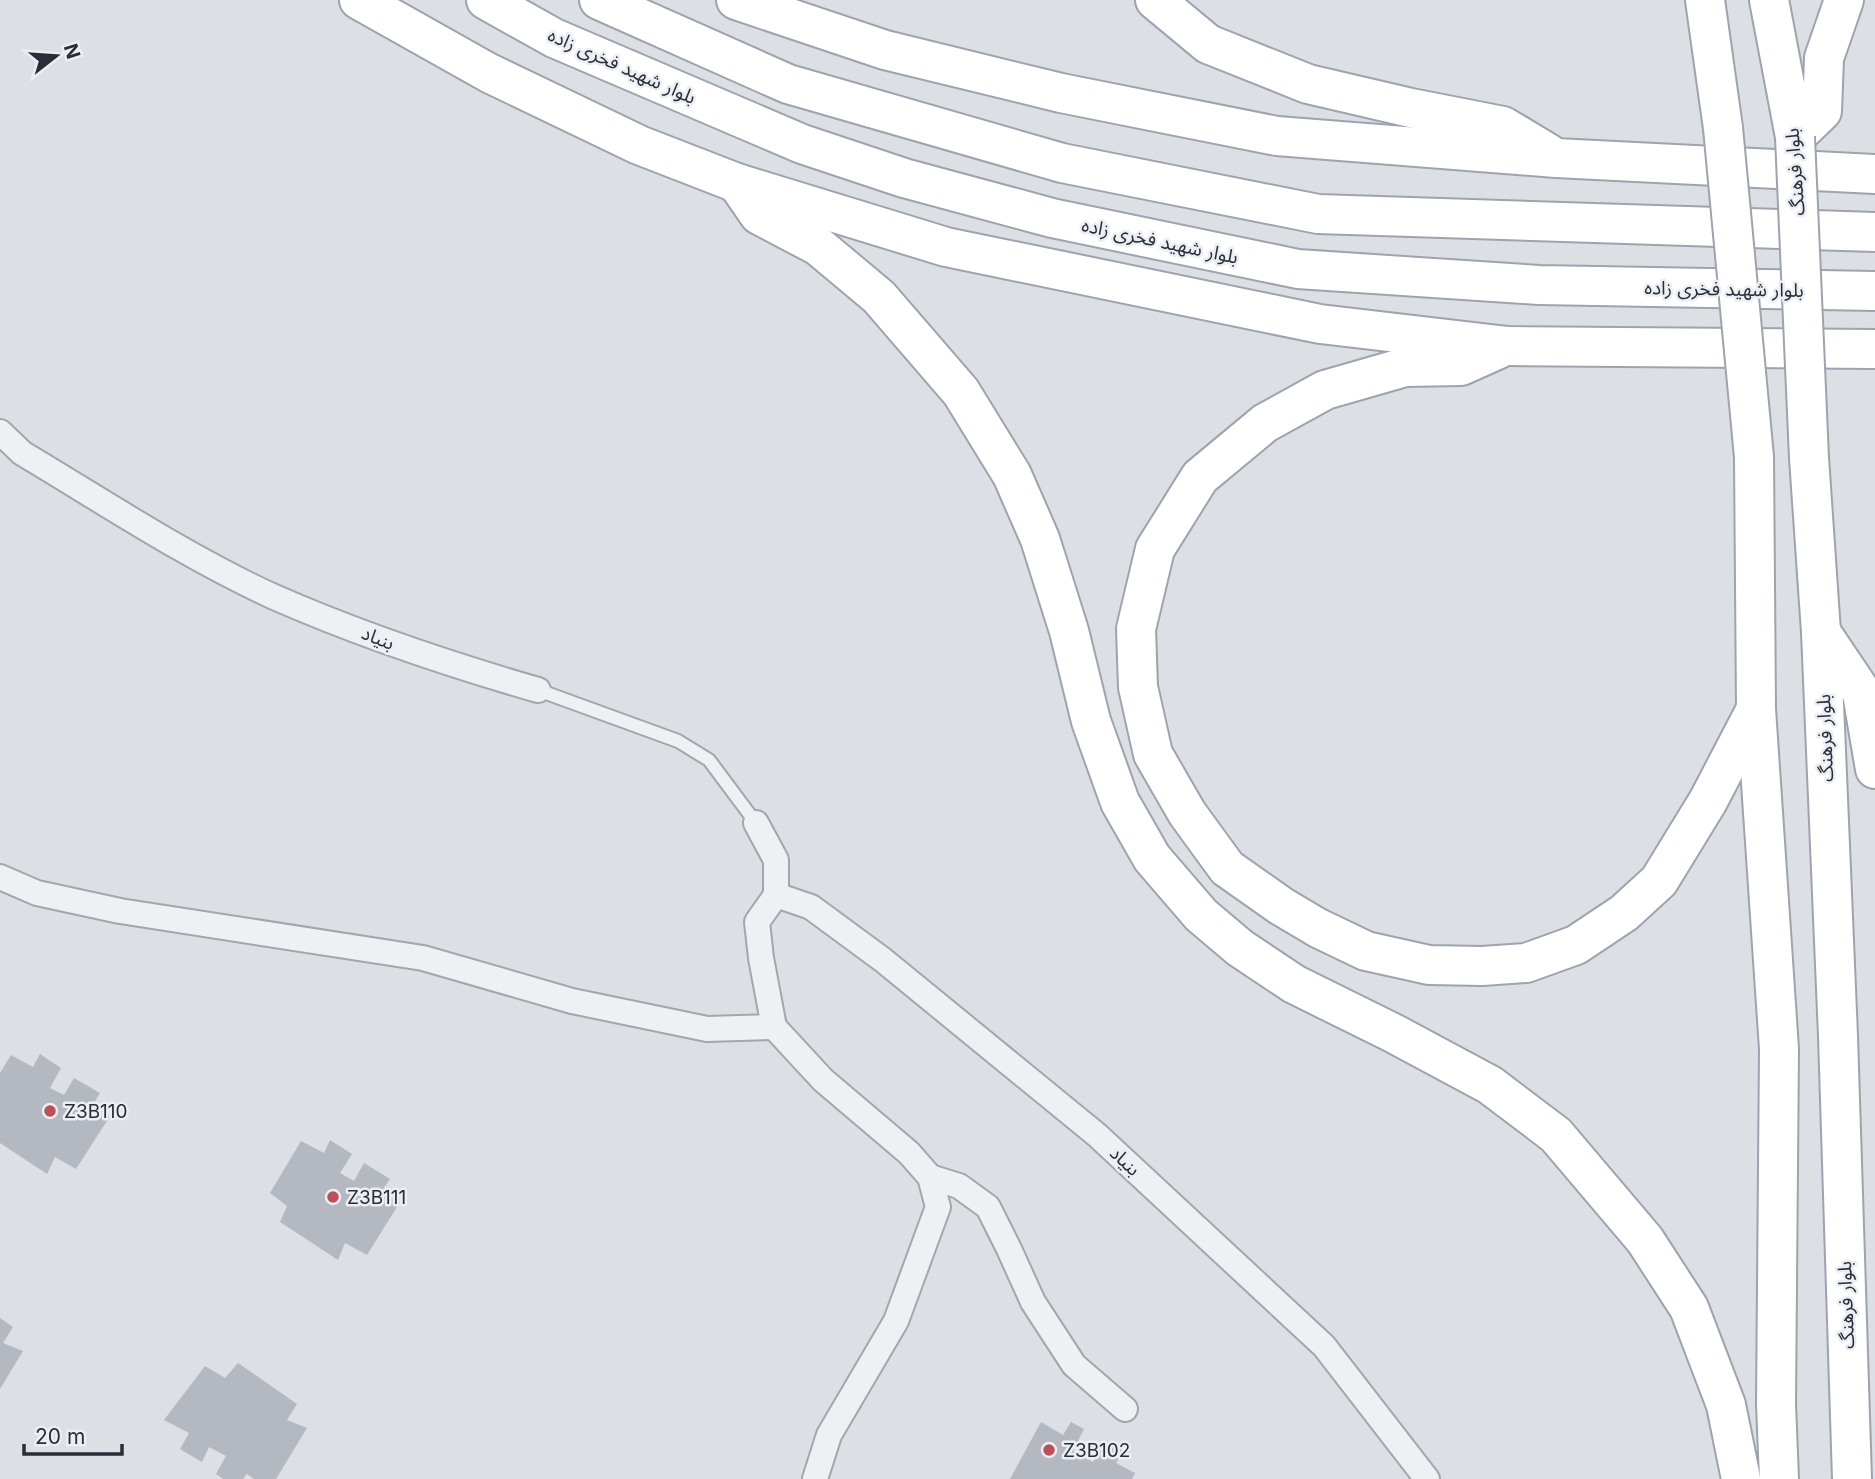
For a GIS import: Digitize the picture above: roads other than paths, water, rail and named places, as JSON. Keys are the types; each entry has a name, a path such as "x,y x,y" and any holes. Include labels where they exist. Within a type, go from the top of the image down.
{"main road":[{"path":"359,0 501,79 639,145 737,183 946,247 1320,324 1508,346 1875,349"},
{"name":"بلوار شهید فخری زاده","path":"486,0 554,38 802,144 904,178 1066,221 1298,269 1539,285 1875,291"},
{"path":"599,0 788,84 1062,163 1318,214 1875,232"},
{"path":"736,0 885,50 1061,93 1263,133 1556,158 1875,174"},
{"path":"1155,0 1208,44 1308,85 1503,126 1556,158"},
{"path":"1705,0 1723,128 1754,457 1756,709 1779,1049 1776,1404 1779,1479"},
{"name":"بلوار فرهنگ","path":"1769,0 1795,137 1809,458 1821,632 1838,1036 1852,1479"},
{"path":"1795,137 1822,111 1824,58 1844,0"},
{"path":"737,183 759,215 818,246 879,297 961,391 1012,475 1040,539 1069,631 1091,721 1120,802 1152,858 1201,915 1240,948 1294,984 1490,1085 1556,1135 1645,1240 1689,1308 1726,1405 1741,1479"},
{"path":"1508,346 1461,366 1405,367 1325,390 1265,423 1200,477 1155,549 1136,629 1138,687 1153,754 1187,813 1227,868 1281,906 1318,928 1366,951 1429,965 1482,966 1526,962 1576,944 1624,912 1659,881 1708,801 1756,709"},
{"path":"1821,632 1862,693 1875,769"}],"street":[{"name":"بنیاد","path":"0,432 22,453 183,550 272,595 399,646 538,690"},
{"path":"757,823 776,860 776,895 757,922 774,1027 823,1080 909,1153 930,1177 938,1207 896,1321 829,1435 814,1479"},
{"path":"0,877 37,892 120,911 423,958 572,1001 707,1029 774,1027"},
{"name":"بنیاد","path":"776,895 811,907 883,960 1097,1135 1324,1346 1427,1479"},
{"path":"930,1177 959,1186 988,1207 1033,1302 1074,1364 1125,1409"}],"lane":[{"name":"بنیاد","path":"538,690 678,741 709,760 757,823"}],"place":[{"name":"Z3B110","path":"50,1111"},
{"name":"Z3B111","path":"333,1197"},
{"name":"Z3B102","path":"1049,1450"}]}
